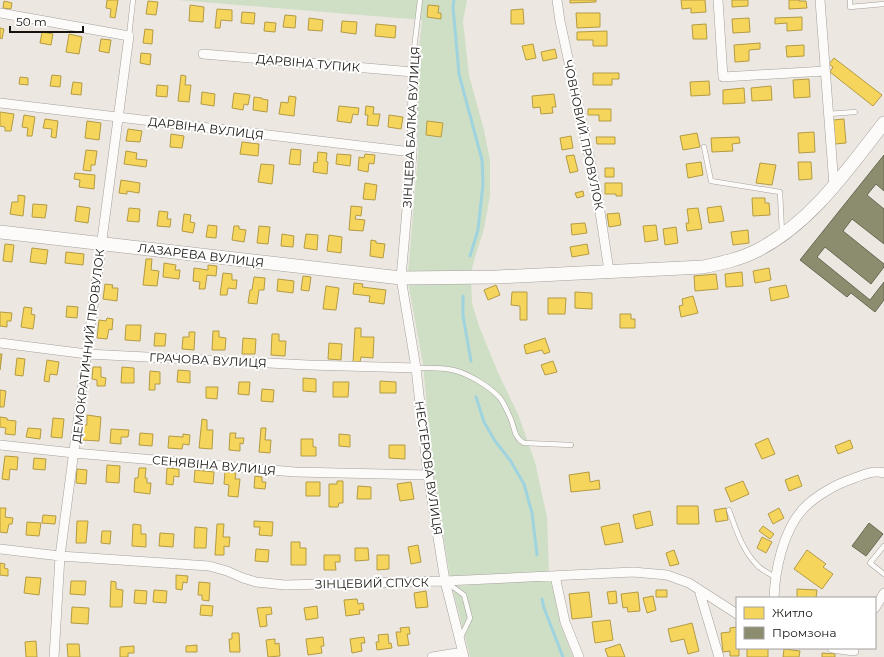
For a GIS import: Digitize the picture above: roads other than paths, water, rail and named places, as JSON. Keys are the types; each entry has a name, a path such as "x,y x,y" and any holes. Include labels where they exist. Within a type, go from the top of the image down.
{"street":[{"name":"ЧОВНОВИЙ ПРОВУЛОК","path":"557,0 560,21 597,192 609,271"},
{"path":"718,0 723,77 825,71"},
{"path":"820,0 834,186"},
{"path":"0,13 129,36"},
{"name":"ДЕМОКРАТИЧНИЙ ПРОВУЛОК","path":"54,657 60,556 129,36"},
{"name":"ДАРВІНА ТУПИК","path":"202,54 413,72"},
{"name":"ЗІНЦЕВА БАЛКА ВУЛИЦЯ","path":"402,278 412,152 413,72"},
{"name":"ДАРВІНА ВУЛИЦЯ","path":"0,103 412,152"},
{"path":"402,278 497,276 703,267 731,261 758,250 782,235 805,216 834,186 884,123"},
{"name":"ЛАЗАРЕВА ВУЛИЦЯ","path":"0,232 402,278"},
{"name":"НЕСТЕРОВА ВУЛИЦЯ","path":"402,278 416,368 428,475 445,581 464,655"},
{"name":"ГРАЧОВА ВУЛИЦЯ","path":"0,343 87,354 308,365 416,368"},
{"name":"СЕНЯВІНА ВУЛИЦЯ","path":"0,445 74,453 295,472 428,475"},
{"path":"774,597 775,577 783,546 802,510 813,500 847,480 871,472 884,473"},
{"name":"ЗІНЦЕВИЙ СПУСК","path":"0,549 60,556 209,566 256,582 285,584 445,581 633,572 667,575 689,583 736,613"},
{"path":"555,576 565,622 579,657"},
{"path":"699,590 719,657"},
{"path":"876,606 884,593"},
{"path":"838,649 854,652"},
{"path":"432,657 464,655"}],"lane":[{"path":"129,36 134,0"},
{"name":"ЗІНЦЕВА БАЛКА ВУЛИЦЯ","path":"413,72 413,57 420,0"},
{"path":"850,0 850,6 884,4"},
{"path":"828,114 855,112"},
{"path":"704,147 711,181 780,192 782,235"},
{"path":"416,368 441,368 454,370 479,381 500,399 512,421 516,435 519,440 524,443 571,444"},
{"path":"729,510 736,531 747,552 760,568 775,577"},
{"path":"884,546 870,563 884,574"},
{"path":"445,581 464,595 470,618 460,639"}],"waterway":[{"path":"454,0 453,7 459,74 482,160 483,184 478,230 470,256"},
{"path":"463,296 463,316 471,361"},
{"path":"476,397 484,422 495,441 510,460 524,484 532,513 537,555"},
{"path":"542,599 563,657"}]}
